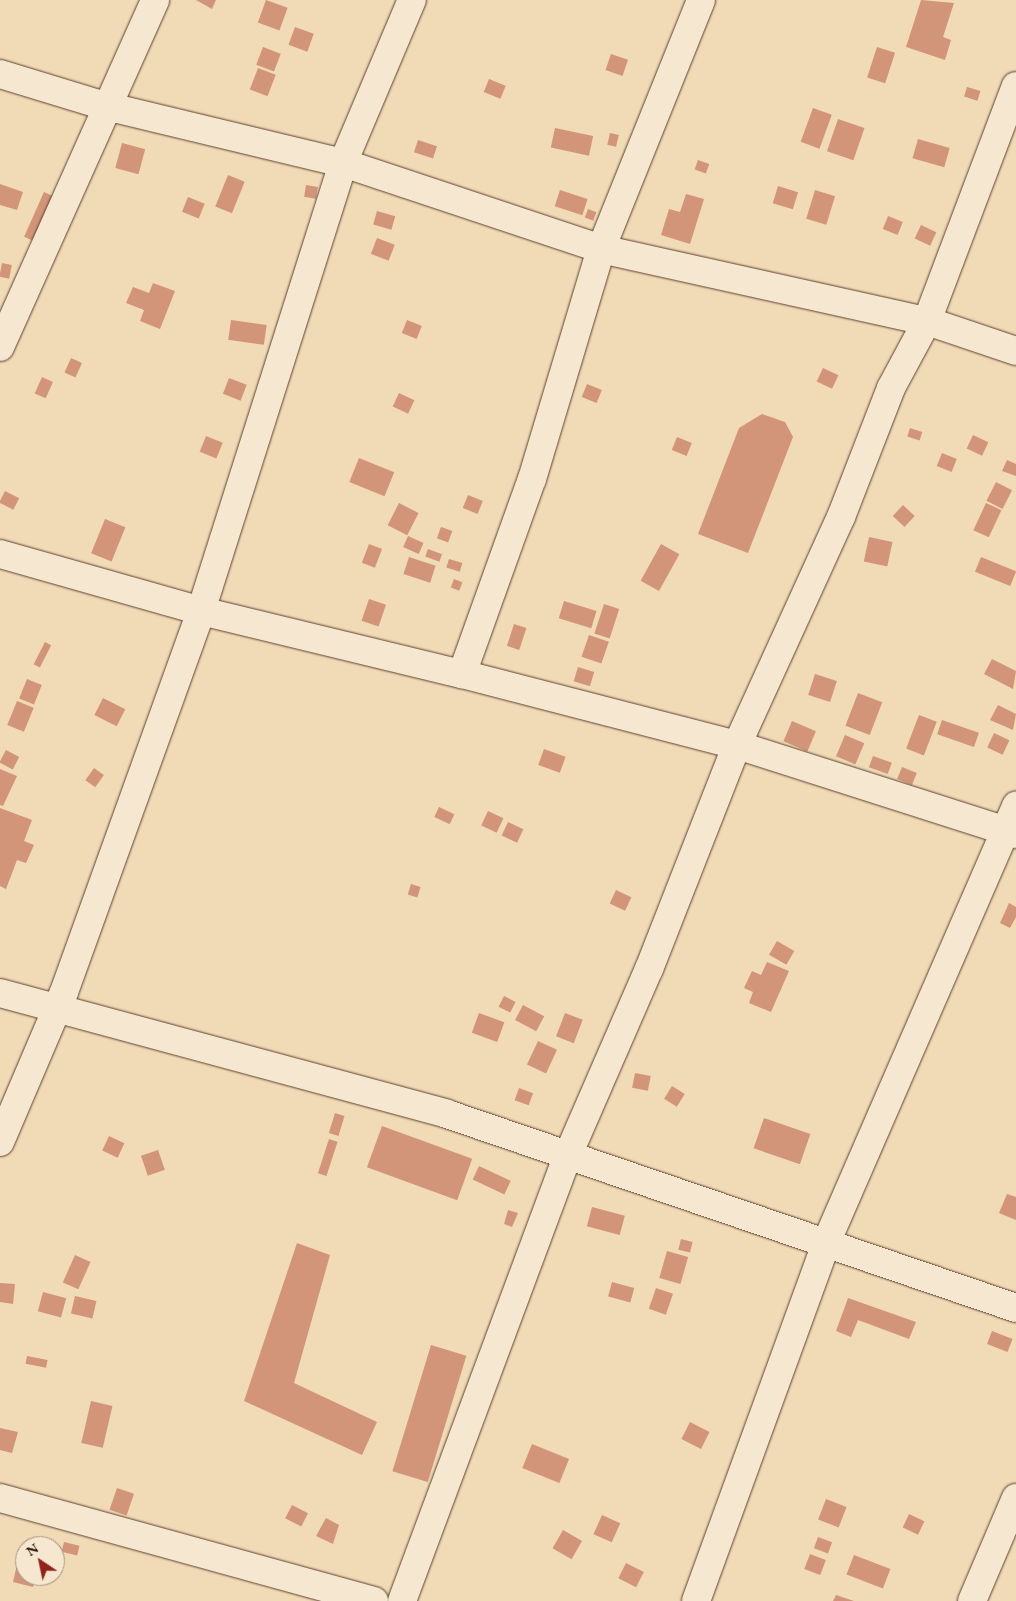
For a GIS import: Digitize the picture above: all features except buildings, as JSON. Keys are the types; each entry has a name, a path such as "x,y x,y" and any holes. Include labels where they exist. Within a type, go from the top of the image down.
{"street":[{"path":"0,347 105,106 155,0"},
{"path":"0,1142 64,992 201,612 343,163 412,0"},
{"path":"462,674 532,479 601,250 700,0"},
{"path":"0,74 105,106 343,163 601,250 927,321 1016,350"},
{"path":"402,1601 568,1155 649,969 738,746 842,517 891,388 927,321 1016,86"},
{"path":"0,554 201,612 462,674 738,746 1011,833"},
{"path":"696,1601 826,1243 1011,833 1016,806"},
{"path":"0,993 447,1114 1016,1308"},
{"path":"0,1498 374,1601"},
{"path":"972,1601 1016,1498"}]}
